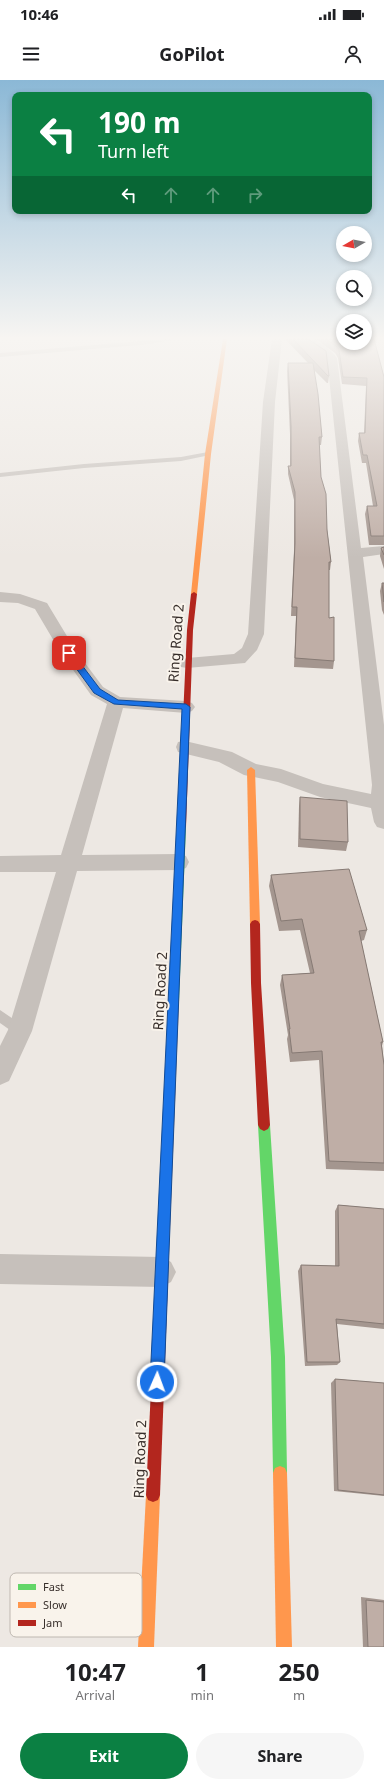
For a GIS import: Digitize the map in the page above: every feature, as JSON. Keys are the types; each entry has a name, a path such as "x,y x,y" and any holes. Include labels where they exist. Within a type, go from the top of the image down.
{"main road":[{"name":"Ring Road 2","path":"146,1647 161,1272 185,747 187,663 208,454 214,412"},
{"path":"251,770 256,983 278,1357 284,1647"}],"street":[{"path":"187,663 239,658 249,650 256,634 268,412"},
{"path":"338,412 382,785 380,803 384,822"},
{"path":"355,553 384,550"},
{"path":"0,597 20,599 41,606 69,653 97,691 116,702 186,707"},
{"path":"0,1073 20,1031 116,702"},
{"path":"185,747 225,757 251,770 281,776 320,790 380,803"},
{"path":"0,864 179,862"},
{"path":"0,1269 161,1272"}],"lane":[{"path":"0,475 84,466 181,459 208,454"},
{"path":"0,1016 20,1031"}],"building":[{"path":"290,412 320,412 322,437 319,437 321,477 326,494 327,530 331,562 329,562 329,618 334,617 334,661 295,658 297,607 292,607 295,543 295,492 288,466 291,466"},
{"path":"366,412 384,412 384,536 371,536 367,506 377,506 367,455 363,455 359,433 365,433"},
{"path":"384,547 384,555 381,548"},
{"path":"382,583 384,583 384,601"},
{"path":"300,797 347,801 348,842 300,839"},
{"path":"349,869 367,930 359,931 383,1042 381,1042 384,1065 384,1163 329,1161 322,1051 292,1053 282,975 314,973 302,919 281,921 271,875"},
{"path":"338,1205 384,1209 384,1324 336,1319 340,1362 307,1362 301,1265 339,1266"},
{"path":"335,1379 384,1383 384,1495 338,1490"},
{"path":"366,1600 384,1602 384,1647 368,1647"}],"traffic: fast":[{"path":"174,1001 182,827"},
{"path":"264,1125 278,1357 280,1473"}],"traffic: slow":[{"path":"194,594 208,454 214,412"},
{"path":"251,770 255,924"},
{"path":"162,1281 174,1001"},
{"path":"280,1473 284,1647"},
{"path":"146,1647 153,1495"}],"traffic: jam":[{"path":"182,827 190,630 194,594"},
{"path":"255,924 256,983 264,1125"},
{"path":"153,1495 162,1281"}],"route":[{"path":"69,653 97,691 116,702 186,707 157,1382"}]}
